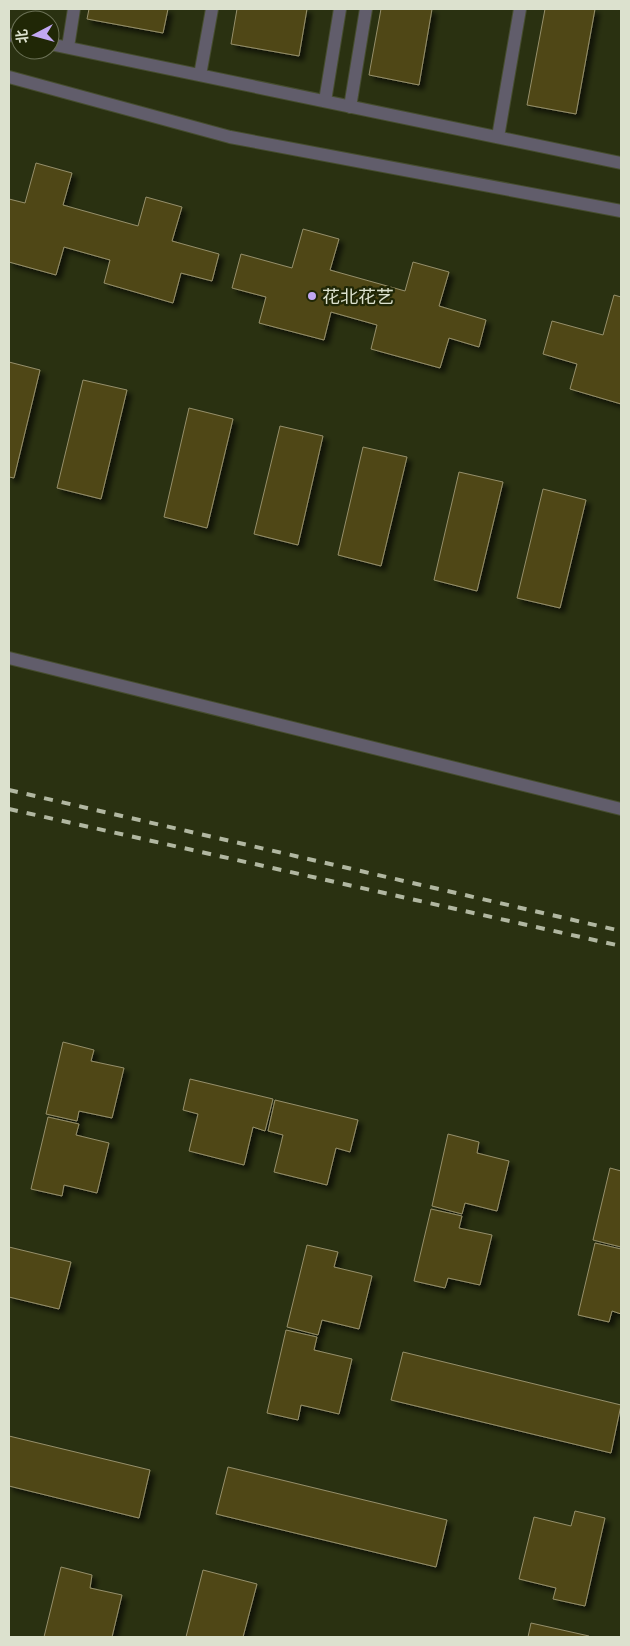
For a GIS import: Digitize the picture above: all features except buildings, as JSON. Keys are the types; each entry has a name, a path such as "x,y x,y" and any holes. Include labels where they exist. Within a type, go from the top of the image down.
{"street":[{"path":"68,48 74,9"},
{"path":"200,75 212,9"},
{"path":"325,101 340,9"},
{"path":"350,107 366,9"},
{"path":"498,137 520,9"},
{"path":"60,46 621,163"},
{"path":"9,78 230,137 621,211"},
{"path":"9,658 621,808"}],"railway":[{"path":"9,790 621,931"},
{"path":"9,809 621,946"}],"place":[{"name":"花北花艺","path":"312,296"}]}
